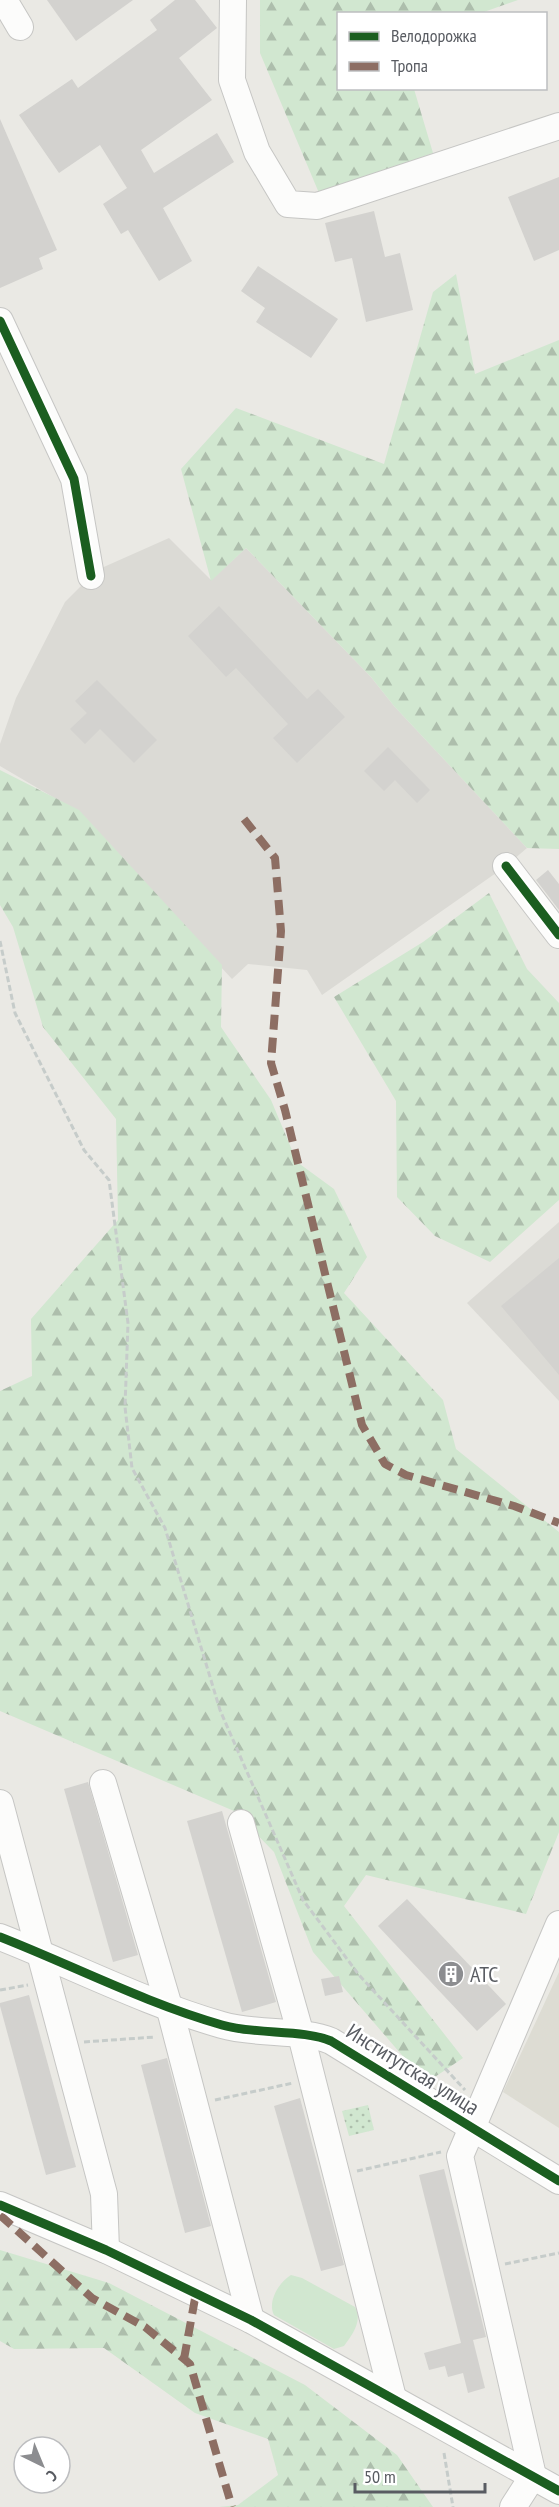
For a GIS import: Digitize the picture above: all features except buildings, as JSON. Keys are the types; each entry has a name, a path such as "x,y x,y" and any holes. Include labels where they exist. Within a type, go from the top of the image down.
{"street":[{"path":"4,0 20,27"},
{"path":"234,0 232,80 257,152 288,204 317,206 559,126"},
{"path":"0,321 74,479 91,576"},
{"path":"506,866 559,935"},
{"path":"103,1783 177,2035 251,2320"},
{"path":"0,1803 104,2194 106,2250"},
{"path":"242,1823 302,2035 393,2398"},
{"path":"513,2507 533,2476 460,2156 559,1924"},
{"name":"Институтская улица","path":"0,1937 170,2010 235,2028 318,2035 559,2181"},
{"path":"0,2205 106,2250 251,2320 559,2491"}],"path":[{"path":"0,941 15,1013 84,1150 109,1180 128,1323 125,1407 132,1468 165,1528 220,1710 303,1900 471,2127 337,2175"},
{"path":"0,1990 48,1982"},
{"path":"64,2044 177,2035"},
{"path":"195,2105 312,2079"},
{"path":"486,2267 559,2253"},
{"path":"440,2426 453,2507"}],"shaded area":[{"path":"169,538 211,580 246,548 371,677 394,706 527,848 506,866 322,995 307,970 248,964 232,979 75,810 0,766 0,744 16,698 65,602 97,570"},
{"path":"559,1222 559,1401 467,1303"},
{"path":"559,1972 559,2128 503,2092"}],"green space":[{"path":"260,0 518,0 484,12 337,12 337,90 414,90 433,153 319,193 260,53"},
{"path":"456,274 475,374 559,340 559,849 527,848 394,706 371,677 246,548 211,581 181,469 236,408 384,464 433,292"},
{"path":"0,770 79,810 222,965 221,1027 271,1100 297,1162 334,1189 367,1257 344,1293 443,1400 456,1449 559,1532 559,1832 526,1914 366,1875 344,1906 463,2058 426,2083 313,1952 274,1852 234,1811 0,1711 0,1391 32,1376 31,1319 118,1220 116,1119 43,1027 13,927 0,905"},
{"path":"489,893 527,969 559,1003 559,1200 490,1262 435,1236 397,1197 396,1101 334,997 423,942"},
{"path":"368,2105 374,2130 349,2136 342,2111"},
{"path":"0,2250 109,2283 305,2385 397,2455 433,2507 219,2507 238,2505 278,2475 268,2439 195,2413 104,2348 14,2349 0,2341"},
{"path":"291,2275 302,2278 355,2307 357,2323 344,2346 334,2349 274,2315 272,2304 275,2293 282,2282"}],"marked path":[{"path":"244,819 275,858 281,931 271,1063 285,1110 362,1425 385,1464 406,1475 514,1506 559,1523"},
{"path":"0,2215 92,2298 145,2327 190,2364 232,2507"},
{"path":"184,2359 196,2293"}],"cycle path":[{"path":"0,321 74,479 91,576"},
{"path":"506,866 559,935"},
{"path":"0,1937 193,2016 235,2028 307,2035 331,2041 559,2181"},
{"path":"0,2205 106,2250 251,2320 559,2491"}],"place":[{"name":"АТС","path":"451,1974"}]}
